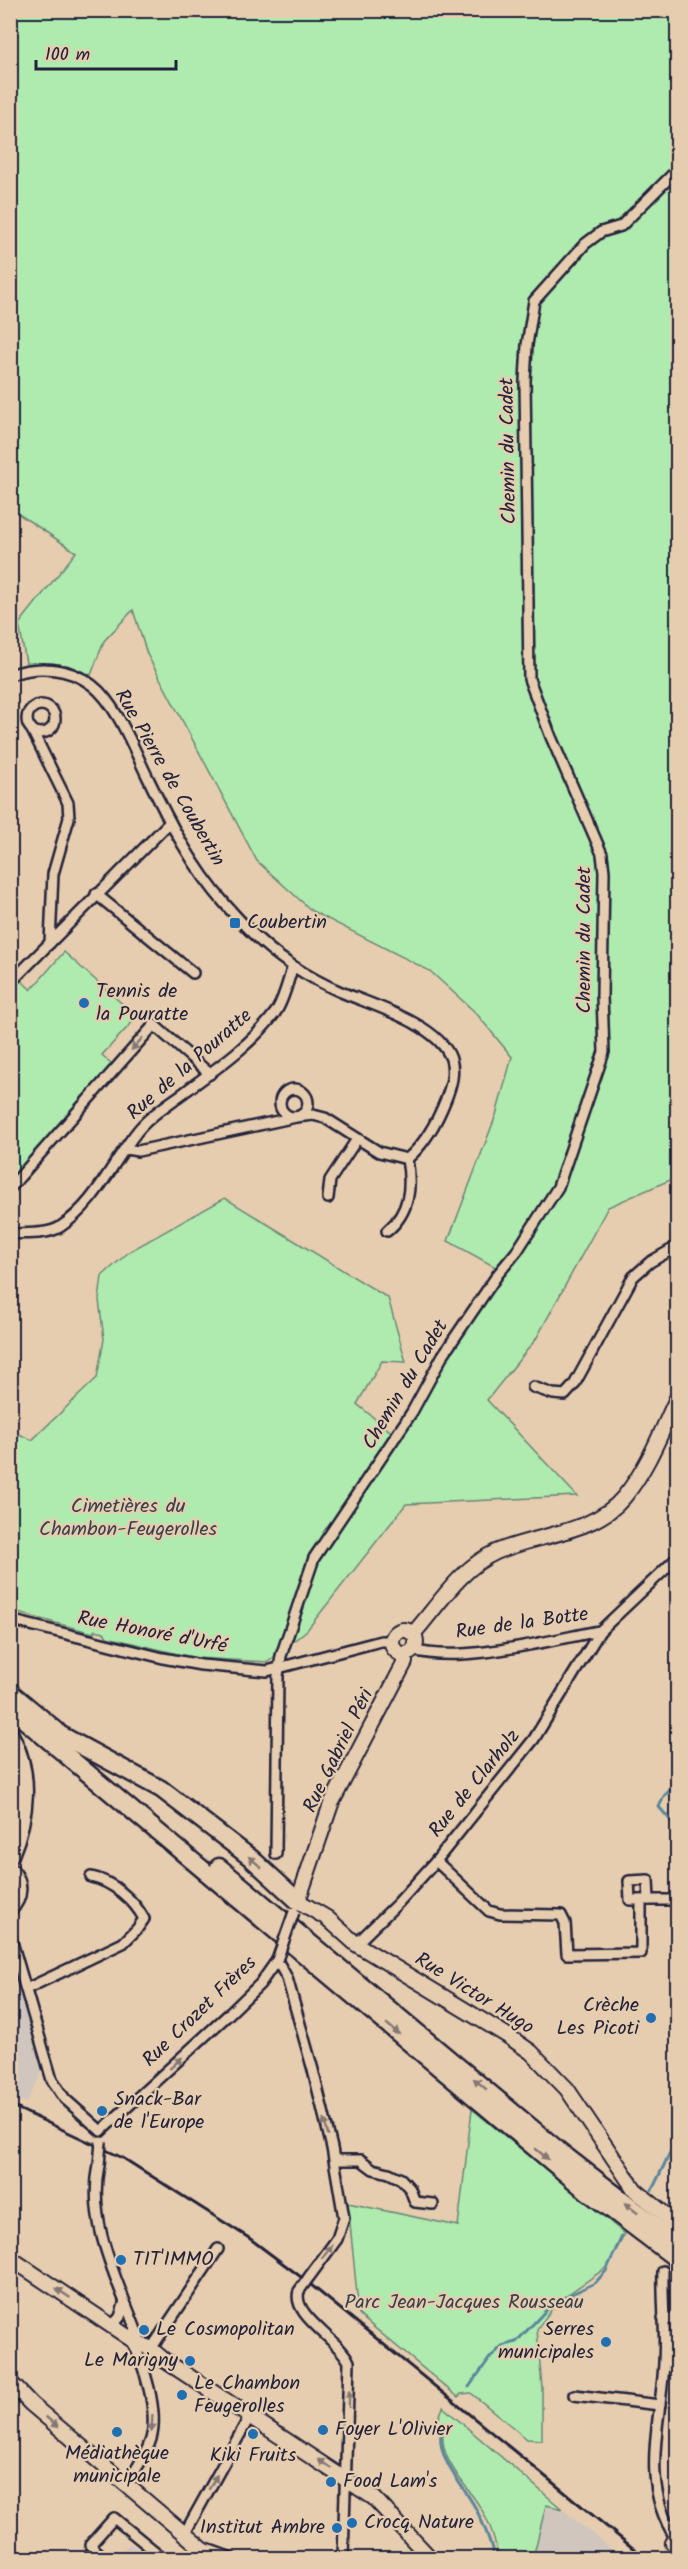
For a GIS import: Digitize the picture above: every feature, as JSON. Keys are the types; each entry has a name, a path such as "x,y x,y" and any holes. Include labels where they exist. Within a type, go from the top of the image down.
{"highway":[{"path":"10,1692 558,2150 678,2243"},
{"path":"10,1708 583,2188 678,2260"},
{"path":"10,1735 20,1757 24,1778 20,1827 10,1855"},
{"path":"61,1735 161,1789 251,1858 296,1906"}],"main road":[{"path":"413,1634 457,1581 496,1552 588,1524 624,1498 646,1461 678,1396"},
{"path":"400,1631 413,1634 416,1644 409,1652 396,1651 392,1641 395,1635 400,1631"},
{"name":"Rue Gabriel Péri","path":"296,1906 331,1804 409,1652"},
{"name":"Rue Victor Hugo","path":"296,1906 327,1918 356,1944 531,2052 567,2089 635,2190 678,2225"},
{"path":"10,2258 374,2498 430,2559"},
{"path":"10,2382 31,2404 213,2559"}],"street":[{"name":"Chemin du Cadet","path":"276,1854 278,1676 281,1656 314,1558 412,1412 443,1355 498,1274 517,1251 558,1187 604,1052 602,996 604,872 602,854 550,737 529,679 525,381 527,345 534,301 543,290 585,244 601,232 621,226 678,169"},
{"name":"Rue Pierre de Coubertin","path":"10,675 27,669 48,668 72,674 93,685 110,704 170,822 225,904 293,966 340,991 415,1022 441,1044 450,1057 452,1079 439,1115 422,1146 407,1159"},
{"path":"31,728 68,803 69,818 53,874 50,943"},
{"path":"10,983 170,822"},
{"path":"96,894 193,973"},
{"name":"Rue de la Pouratte","path":"10,1234 43,1232 58,1228 89,1200 141,1128 159,1111 210,1074 243,1045 276,1011 293,966"},
{"path":"10,1188 154,1025 210,1074"},
{"path":"126,1149 138,1151 296,1117 313,1115 325,1118 380,1152 407,1159 409,1188 405,1207 399,1221 387,1231"},
{"path":"328,1198 330,1180 357,1139"},
{"path":"533,1387 565,1395 574,1384 633,1277 650,1262 678,1245"},
{"name":"Rue de Clarholz","path":"356,1944 436,1861 534,1739 600,1631 678,1557"},
{"name":"Rue Honoré d'Urfé","path":"10,1620 182,1662 267,1671 381,1641 392,1641"},
{"name":"Rue de la Botte","path":"409,1652 478,1653 600,1631"},
{"path":"436,1861 489,1911 500,1914 561,1915 565,1923 567,1954 640,1953 645,1900 678,1900"},
{"path":"10,1867 19,1877 22,1886 18,1904 10,1912"},
{"path":"26,1989 123,1943 144,1919 138,1908 104,1880 91,1877"},
{"name":"Rue Crozet Frères","path":"101,2131 260,1984 277,1960 296,1906"},
{"path":"10,1935 52,2080 65,2099 101,2131 97,2200 100,2222 124,2304 130,2313 140,2343 153,2412 151,2437 146,2452 126,2484"},
{"path":"277,1960 287,1978 334,2160 344,2218 337,2239 299,2291 297,2298 301,2309 338,2344 350,2362 343,2559"},
{"path":"334,2160 361,2160 373,2169 401,2179 411,2189 415,2202 433,2204"},
{"path":"140,2343 218,2249"},
{"path":"663,2271 664,2362 654,2486 674,2546"},
{"path":"112,2326 120,2317 124,2304"},
{"path":"663,2318 678,2321"},
{"path":"143,2366 152,2357 164,2360"},
{"path":"574,2396 660,2405"},
{"path":"185,2533 250,2416"},
{"path":"104,2559 90,2545 114,2518 163,2559"},
{"path":"197,2544 232,2559"}],"shaded area":[{"path":"10,1988 21,1996 42,2072 26,2103 11,2096"},
{"path":"546,2505 562,2509 622,2558 533,2558"},
{"path":"130,2543 149,2558 115,2558"}],"green space":[{"name":"Cimetières du Chambon-Feugerolles","path":"10,11 677,11 677,1177 608,1207 536,1339 487,1400 577,1496 406,1504 307,1630 268,1662 195,1658 107,1637 104,1632 95,1630 93,1633 11,1611 11,1464 19,1434 32,1440 97,1378 104,1339 99,1300 102,1276 130,1251 225,1198 388,1298 406,1362 382,1361 357,1404 401,1440 440,1366 499,1269 448,1241 496,1115 512,1057 476,1013 430,971 312,911 257,861 147,654 133,610 104,641 91,675 67,665 26,663 19,624 76,552 11,509"},
{"path":"64,952 137,1017 102,1055 114,1066 11,1183 11,989 20,979 31,990"},
{"name":"Parc Jean-Jacques Rousseau","path":"472,2109 625,2234 607,2267 557,2302 537,2329 542,2388 542,2440 527,2439 471,2393 461,2394 458,2397 359,2315 348,2203 458,2226"},
{"path":"443,2407 562,2509 546,2505 533,2558 498,2558 487,2519 456,2473 445,2451 444,2428 437,2423"}],"waterway":[{"path":"678,1782 664,1796 659,1807 678,1829"},
{"path":"652,2190 678,2136"},
{"path":"469,2387 489,2359 502,2346 516,2342 553,2303 595,2283 606,2271 622,2236"},
{"path":"442,2428 442,2450 452,2471 476,2509 487,2533 494,2558"}],"railway":[{"path":"10,2105 123,2158 249,2238 305,2280 645,2558"}],"place":[{"name":"Coubertin","path":"235,923"},
{"name":"Tennis de la Pouratte","path":"84,1003"},
{"name":"Crèche Les Picoti","path":"651,2018"},
{"name":"Snack-Bar de l'Europe","path":"102,2111"},
{"name":"TIT'IMMO","path":"121,2260"},
{"name":"Le Cosmopolitan","path":"144,2330"},
{"name":"Serres municipales","path":"606,2342"},
{"name":"Le Marigny","path":"190,2361"},
{"name":"Le Chambon Feugerolles","path":"182,2395"},
{"name":"Foyer L'Olivier","path":"323,2430"},
{"name":"Médiathèque municipale","path":"117,2432"},
{"name":"Kiki Fruits","path":"253,2434"},
{"name":"Food Lam's","path":"331,2482"},
{"name":"Crocq Nature","path":"352,2523"},
{"name":"Institut Ambre","path":"337,2528"}]}
